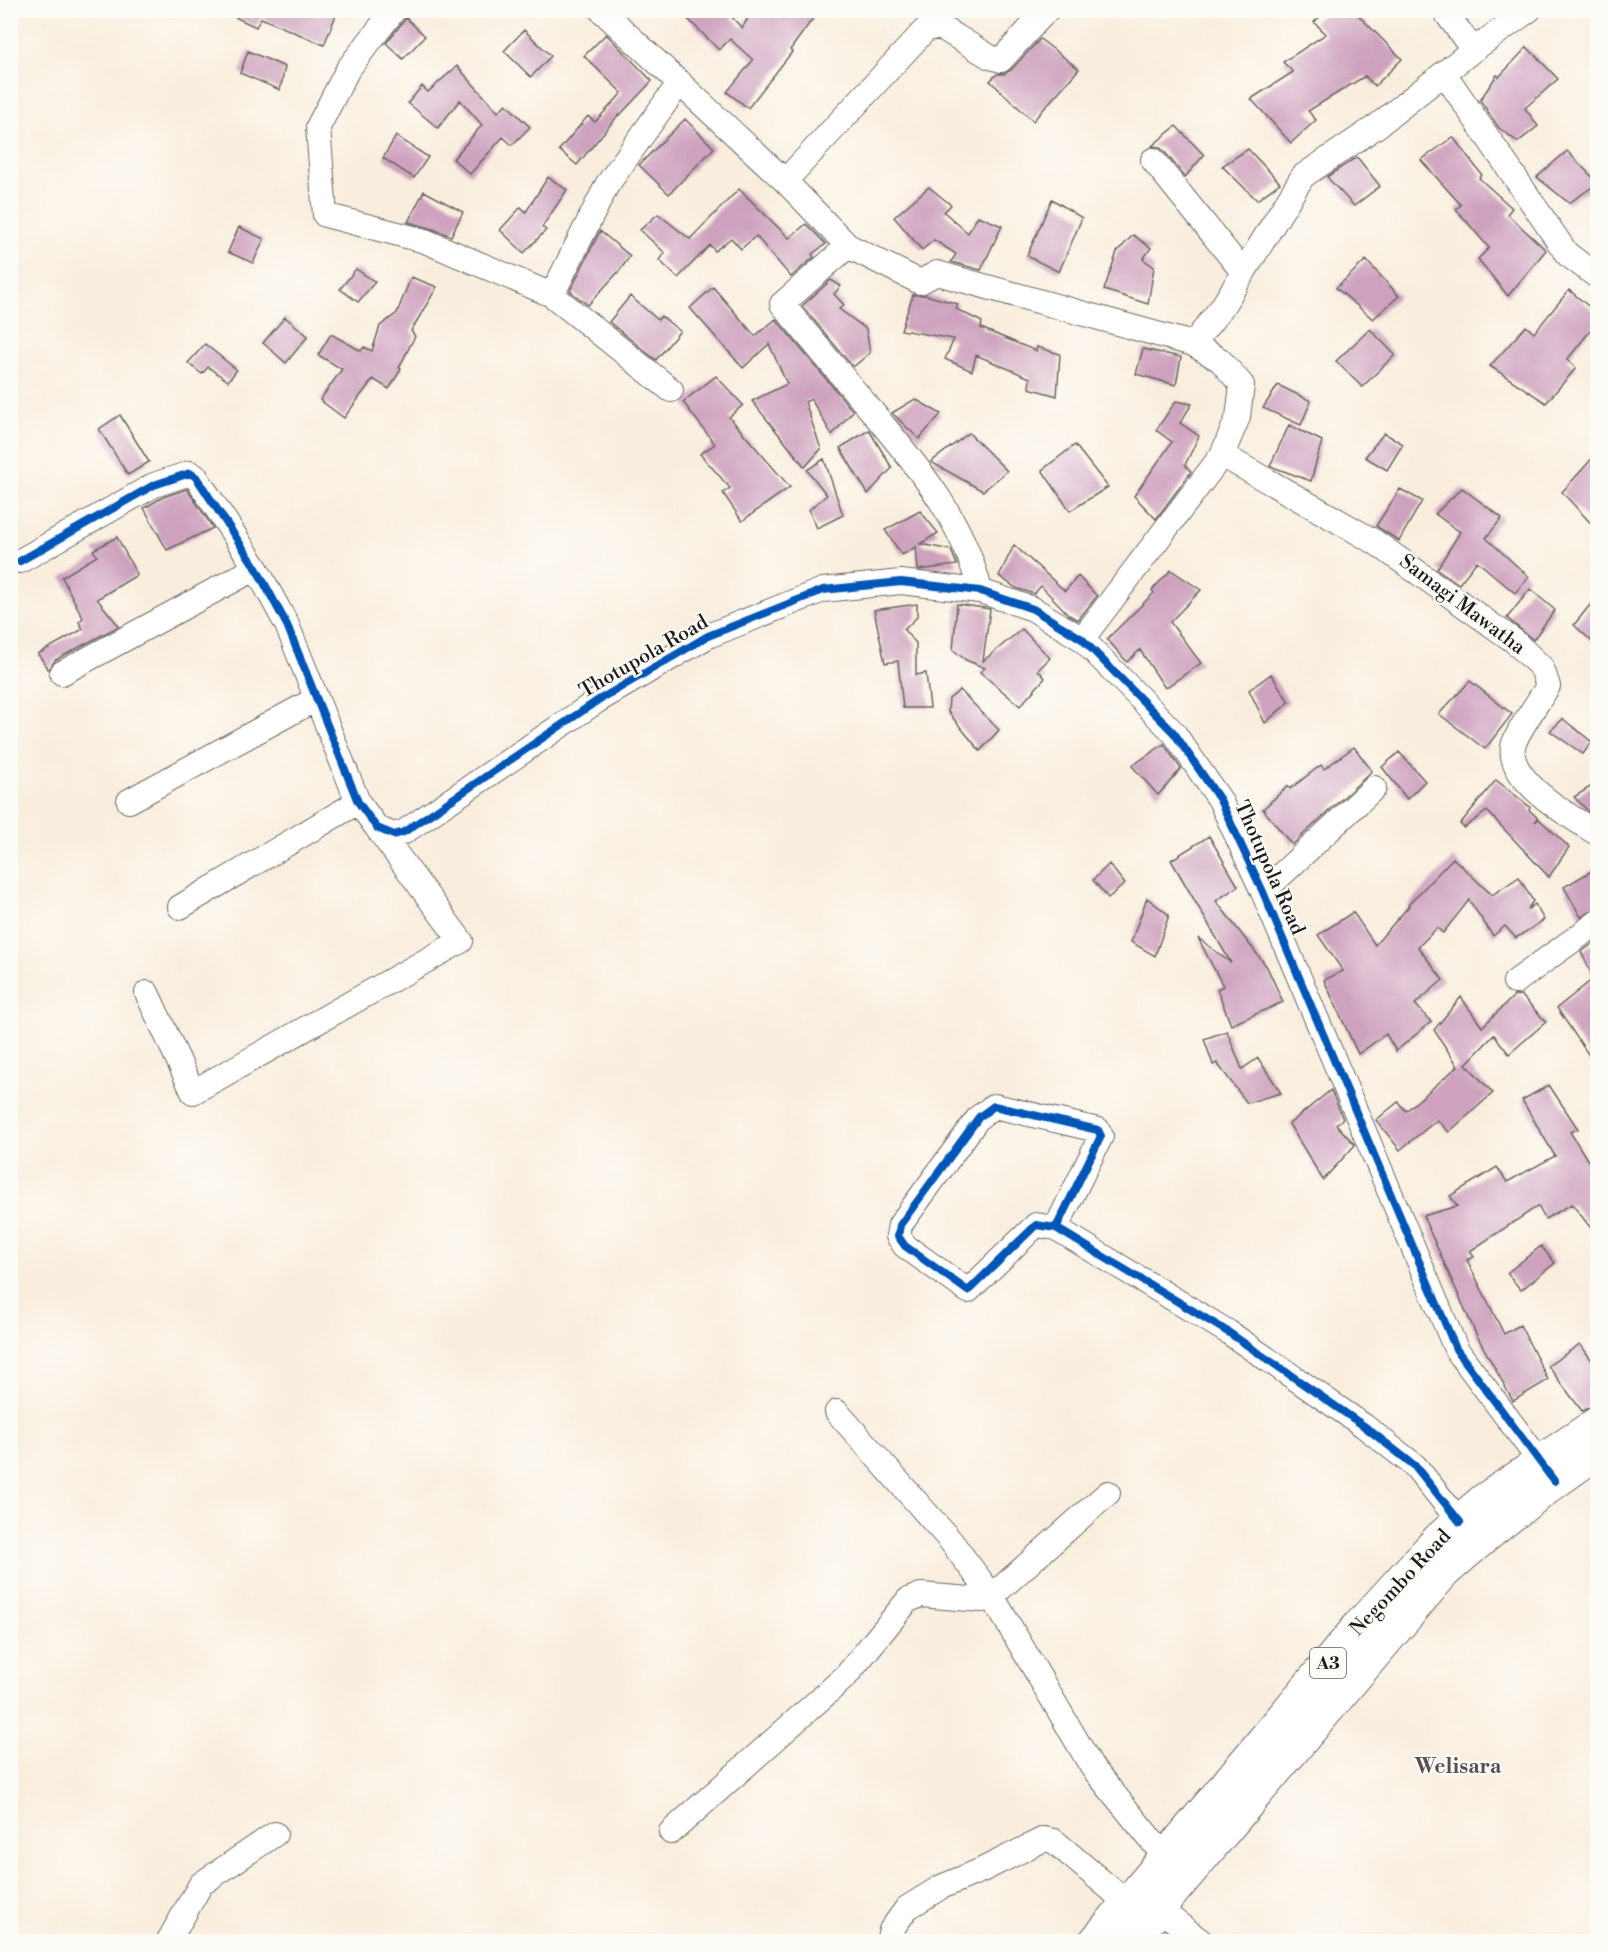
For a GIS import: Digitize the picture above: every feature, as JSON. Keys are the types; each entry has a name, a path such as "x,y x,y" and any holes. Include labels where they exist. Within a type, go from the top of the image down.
{"highway":[{"name":"Negombo Road","path":"1131,1941 1443,1573 1493,1528 1547,1471 1598,1423"},
{"name":"Negombo Road","path":"1095,1941 1360,1625 1413,1567 1483,1501 1547,1471 1598,1452"}],"street":[{"path":"394,10 348,69 318,127 325,215 425,241 552,295 671,390"},
{"path":"601,10 785,181 848,246 920,282 937,273 1192,344 1221,360 1242,385 1238,417 1222,455 1082,639"},
{"path":"785,181 933,19 939,27 990,57 1001,60 1047,10"},
{"path":"1444,10 1473,50"},
{"path":"1192,344 1222,307 1303,176 1377,126 1473,50 1529,10"},
{"path":"1443,73 1568,255 1593,266"},
{"path":"552,295 607,185 680,82"},
{"path":"1153,160 1243,272"},
{"path":"848,246 782,304 911,459 947,509 974,563 980,591"},
{"name":"Samagi Mawatha","path":"1222,455 1375,542 1514,641 1542,668 1548,686 1513,744 1516,769 1548,802 1598,834"},
{"path":"20,561 154,485 190,473 196,477 256,568 287,625 358,801 460,941 193,1092 147,993"},
{"path":"62,673 256,568"},
{"name":"Thotupola Road","path":"377,828 394,836 404,832 597,701 708,636 823,590 901,582 980,591 1033,609 1082,639 1174,732 1220,800 1263,892 1456,1349 1547,1471"},
{"path":"129,801 316,699"},
{"path":"1263,892 1374,788"},
{"path":"180,908 358,801"},
{"path":"1515,982 1598,922"},
{"path":"1056,1228 1101,1136 1098,1130 994,1106 979,1116 900,1225 898,1236 905,1246 968,1292 1036,1225 1056,1228 1228,1332 1364,1426 1415,1467 1460,1522"},
{"path":"837,1412 950,1540 992,1596 1092,1767 1165,1857"},
{"path":"671,1832 846,1676 908,1600 921,1595 982,1600 992,1596 1108,1493"},
{"path":"168,1941 201,1884 275,1834"},
{"path":"888,1941 891,1930 907,1908 941,1887 982,1870 1044,1839 1054,1841 1127,1903"},
{"path":"1159,1908 1202,1941"}],"building":[{"path":"220,10 338,10 324,45 261,18 256,27"},
{"path":"679,10 725,10 742,28 753,10 819,10 790,50 792,52 748,108 727,92 753,60 730,39 719,50"},
{"path":"1328,10 1353,10 1402,59 1375,86 1365,76 1308,111 1316,120 1291,143 1251,99 1293,72 1283,62 1326,34 1314,22"},
{"path":"406,18 425,36 403,59 386,43"},
{"path":"524,30 551,56 531,77 504,51"},
{"path":"606,34 652,81 619,114 577,165 559,150 588,116 595,122 622,93 584,56"},
{"path":"1040,39 1079,69 1033,121 990,81 997,74 1004,74 1011,70"},
{"path":"1527,47 1558,79 1525,108 1538,126 1518,142 1499,128 1480,100 1497,75 1499,77"},
{"path":"248,51 285,67 280,90 240,73"},
{"path":"457,66 498,112 506,104 530,127 512,145 503,137 470,174 453,159 482,125 460,100 438,128 408,103 422,86 428,92"},
{"path":"685,119 714,148 669,194 639,165"},
{"path":"1176,126 1204,155 1185,177 1164,151 1152,146"},
{"path":"396,136 428,157 414,178 383,158"},
{"path":"1453,137 1482,175 1479,178 1512,208 1507,214 1546,250 1508,296 1478,259 1489,248 1456,209 1461,205 1421,160"},
{"path":"1248,149 1280,183 1257,200 1222,166"},
{"path":"1567,151 1598,183 1569,203 1537,177"},
{"path":"1357,157 1380,186 1354,206 1327,177"},
{"path":"548,177 567,190 542,227 546,230 524,253 500,230 521,207 526,212"},
{"path":"929,187 951,205 944,212 968,233 978,216 1002,226 981,270 951,262 956,254 934,240 922,250 894,217"},
{"path":"739,189 789,238 806,224 826,244 812,254 814,257 791,277 756,236 741,249 731,238 715,251 710,245 678,278 659,260 665,253 640,230 658,214 690,239"},
{"path":"424,191 463,212 451,236 408,222"},
{"path":"1052,199 1082,218 1059,272 1027,256"},
{"path":"239,227 264,239 253,263 228,252"},
{"path":"600,231 630,256 588,305 570,291"},
{"path":"1133,235 1151,248 1143,259 1154,267 1148,304 1104,290 1117,252"},
{"path":"1366,260 1399,296 1373,319 1336,288"},
{"path":"356,269 375,282 358,302 340,289"},
{"path":"411,277 437,287 411,331 415,336 399,368 401,369 389,389 373,379 344,418 320,400 342,369 318,355 331,334 361,351 364,347 372,351 380,326 397,313"},
{"path":"831,280 841,286 834,294 844,305 839,309 866,329 870,353 853,367 802,306"},
{"path":"713,287 755,336 776,319 853,411 832,435 811,399 805,402 821,449 805,467 752,401 787,384 769,344 743,368 690,308"},
{"path":"1569,290 1598,314 1598,321 1567,360 1576,368 1546,403 1490,366 1526,326 1534,333"},
{"path":"913,295 925,295 958,304 956,309 982,322 981,328 1036,351 1037,347 1060,354 1057,396 1029,388 1030,378 976,355 972,371 945,359 954,339 901,330"},
{"path":"630,296 658,320 661,316 680,331 656,360 609,322"},
{"path":"285,317 308,336 286,363 263,343"},
{"path":"1370,329 1395,355 1362,387 1336,361"},
{"path":"205,344 237,370 228,381 208,367 202,374 188,363"},
{"path":"1143,349 1181,357 1176,385 1136,374"},
{"path":"716,376 743,405 729,417 790,487 742,521 723,493 730,488 700,454 715,444 683,402"},
{"path":"1278,385 1311,401 1301,425 1263,408"},
{"path":"915,399 941,414 919,439 892,413"},
{"path":"1176,401 1192,404 1180,423 1199,436 1185,465 1191,472 1156,519 1134,496 1172,442 1156,430"},
{"path":"120,415 149,462 128,475 99,429"},
{"path":"1289,425 1322,441 1311,481 1270,466"},
{"path":"869,430 892,468 868,494 840,448"},
{"path":"969,433 1007,471 983,491 931,462"},
{"path":"1384,433 1403,444 1387,470 1365,457"},
{"path":"1075,445 1108,487 1070,511 1042,470"},
{"path":"1598,452 1598,531 1562,492"},
{"path":"824,459 843,515 817,528 809,510 827,495 807,470"},
{"path":"1462,488 1502,518 1486,538 1529,577 1515,593 1477,561 1459,584 1437,569 1460,532 1435,514"},
{"path":"187,489 213,528 167,550 144,508 163,497"},
{"path":"1400,489 1422,501 1399,541 1376,526"},
{"path":"920,511 938,533 920,544 951,550 957,565 918,570 916,547 902,555 885,530"},
{"path":"117,537 137,575 97,599 119,626 55,660 49,670 38,654 83,629 79,622 83,618 62,577 97,556 93,550"},
{"path":"1014,545 1065,591 1078,576 1097,596 1078,620 1069,615 1041,586 1034,594 1016,588 999,576"},
{"path":"1171,570 1201,590 1170,622 1201,663 1165,688 1140,650 1127,662 1107,639 1154,593 1152,590"},
{"path":"1530,589 1555,610 1533,640 1507,618"},
{"path":"1598,595 1598,647 1574,625"},
{"path":"917,604 917,617 904,630 916,643 916,675 926,673 930,708 903,708 898,661 885,663 874,610"},
{"path":"957,604 990,609 983,661 1022,629 1050,658 1038,670 1045,678 1020,706 980,672 985,668 966,660 953,650"},
{"path":"1271,674 1289,702 1265,723 1249,690"},
{"path":"1470,681 1512,714 1485,749 1439,714"},
{"path":"960,690 999,730 980,751 948,712 949,699"},
{"path":"1563,719 1592,742 1583,754 1550,731"},
{"path":"1164,744 1181,769 1158,795 1132,766"},
{"path":"1354,747 1372,771 1292,845 1263,809 1288,786 1290,789 1321,765 1324,769"},
{"path":"1399,752 1425,781 1407,799 1382,767"},
{"path":"1496,780 1530,807 1529,810 1538,818 1535,822 1539,819 1569,847 1549,877 1487,811 1464,828 1460,824"},
{"path":"1598,782 1598,817 1589,812 1574,797"},
{"path":"1209,836 1238,886 1216,901 1267,967 1283,1002 1231,1025 1217,989 1223,986 1198,938 1231,963 1171,860"},
{"path":"1453,858 1492,895 1519,877 1533,901 1528,909 1535,904 1544,920 1516,938 1505,926 1493,936 1469,900 1443,933 1437,928 1418,947 1443,980 1415,1004 1431,1022 1396,1051 1386,1034 1358,1054 1324,980 1343,971 1318,935 1353,912 1375,945 1408,905"},
{"path":"1109,864 1125,884 1108,898 1093,880"},
{"path":"1598,867 1598,908 1581,917 1564,887"},
{"path":"1147,898 1169,915 1155,956 1131,942"},
{"path":"1598,940 1598,1069 1557,1008 1594,978 1581,952"},
{"path":"1521,995 1546,1022 1509,1054 1494,1035 1466,1064 1493,1093 1449,1132 1437,1120 1400,1150 1376,1120 1398,1102 1406,1111 1458,1066 1434,1030 1461,997 1482,1027 1514,996"},
{"path":"1227,1031 1242,1069 1258,1058 1281,1093 1247,1103 1217,1063 1213,1065 1204,1039"},
{"path":"1549,1085 1578,1129 1570,1132 1598,1177 1598,1237 1572,1204 1545,1219 1538,1206 1470,1251 1474,1257 1467,1260 1504,1334 1520,1325 1548,1380 1513,1401 1476,1334 1423,1216 1457,1206 1450,1196 1497,1167 1507,1182 1555,1156 1522,1100"},
{"path":"1331,1090 1343,1119 1336,1124 1355,1145 1323,1180 1289,1124"},
{"path":"1541,1246 1555,1263 1521,1290 1507,1273"},
{"path":"1580,1344 1598,1369 1598,1403 1582,1411 1548,1366"}],"cycle path":[{"path":"20,561 154,485 190,473 196,477 256,568 287,625 358,802 377,828 394,835 404,832 597,701 708,636 823,590 901,582 980,591 1033,609 1082,639 1174,733 1220,800 1263,892 1456,1349 1554,1481"},
{"path":"1056,1228 1101,1136 1098,1130 994,1106 979,1117 900,1225 898,1236 905,1246 968,1291 1036,1225 1056,1228 1228,1332 1364,1426 1415,1466 1460,1522"}],"district":[{"name":"Welisara","path":"1458,1767"}]}
